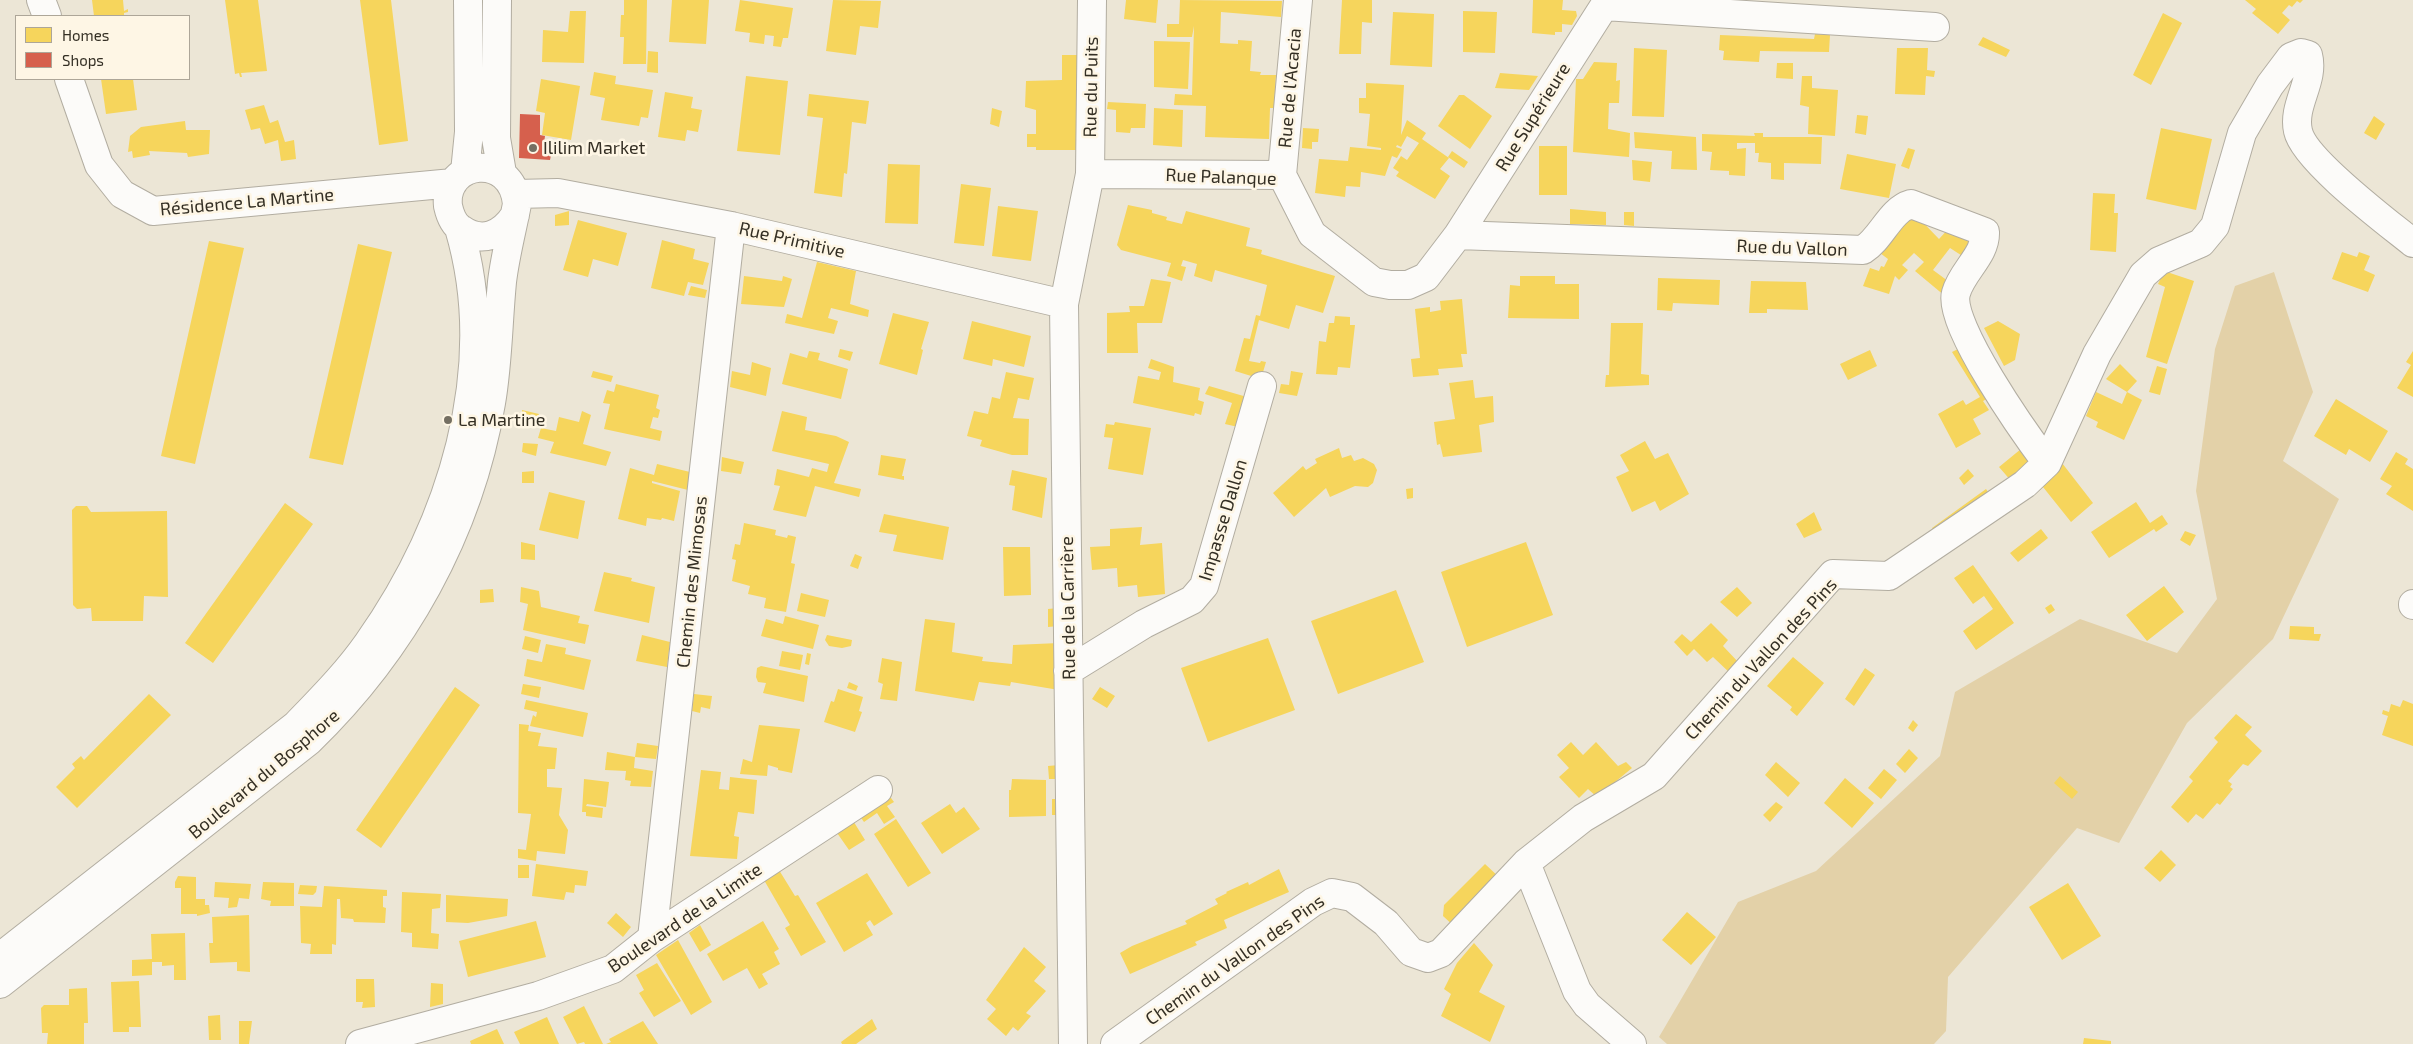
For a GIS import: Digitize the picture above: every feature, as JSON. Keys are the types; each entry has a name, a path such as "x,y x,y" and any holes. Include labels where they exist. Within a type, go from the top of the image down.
{"street":[{"path":"41,0 47,15"},
{"path":"454,221 447,198 459,177 469,132 468,0"},
{"name":"Rue du Puits","path":"1090,174 1092,0"},
{"name":"Rue de l'Acacia","path":"1282,175 1298,0"},
{"path":"414,188 430,195 470,235 484,237 497,234 508,226 511,194 496,138 495,2"},
{"path":"1606,3 1935,26"},
{"name":"Rue Supérieure","path":"1458,235 1606,3"},
{"name":"Chemin du Vallon des Pins","path":"1115,1044 1313,902 1332,894 1352,897 1386,923 1411,952 1428,958 1441,953 1526,863 1582,818 1654,776 1833,574 1889,576 2024,484 2047,463 2097,354 2143,275 2159,261 2201,243 2215,226 2242,133 2270,85 2291,57 2300,53 2308,55 2311,67 2298,116 2298,131 2305,144 2321,166 2413,243"},
{"name":"Résidence La Martine","path":"69,80 99,165 122,194 153,211 414,188 459,177"},
{"path":"459,177 477,168 490,168 511,194"},
{"name":"Rue Palanque","path":"1090,174 1282,175 1298,210 1312,234 1374,282 1390,285 1408,285 1426,277 1458,235"},
{"name":"Rue de la Carrière","path":"1073,1044 1064,304 1090,174"},
{"name":"Rue Primitive","path":"511,194 558,193 731,226 1064,304"},
{"name":"Boulevard du Bosphore","path":"0,984 309,742 343,708 406,625 453,536 478,466 491,403 511,194"},
{"name":"Rue du Vallon","path":"1458,235 1863,250 1873,243 1901,206 1911,204 1985,232 1985,242 1956,294 1956,314 2019,426 2047,463"},
{"name":"Boulevard du Bosphore","path":"0,957 296,725 335,685 368,642 408,578 430,534 452,479 468,402 474,340 472,281 454,221"},
{"name":"Chemin des Mimosas","path":"652,938 731,226"},
{"name":"Impasse Dallon","path":"1068,671 1144,624 1192,600 1204,586 1262,386"},
{"name":"Boulevard de la Limite","path":"360,1044 538,996 613,969 652,938 878,790"},
{"path":"1526,863 1577,991 1587,1005 1632,1044"}],"shaded area":[{"path":"2274,272 2313,392 2283,461 2339,499 2273,639 2187,723 2119,843 2077,828 1948,977 1946,1031 1934,1044 1667,1044 1659,1037 1738,902 1816,871 1940,756 1955,692 2080,619 2177,653 2217,599 2196,491 2215,349 2235,286"}],"building: Homes":[{"path":"92,0 123,0 124,11 128,9 128,12 124,13 124,15 94,15"},
{"path":"225,0 258,0 267,71 241,73 242,77 240,77 239,73 235,74"},
{"path":"360,0 391,0 408,141 379,145"},
{"path":"624,0 647,0 646,64 623,64 624,37 620,37 621,15 624,15"},
{"path":"672,0 709,0 706,44 669,42"},
{"path":"740,0 793,8 788,38 783,38 781,47 773,46 774,36 765,35 764,44 749,42 750,33 735,31"},
{"path":"833,0 881,1 878,28 860,26 856,55 826,51"},
{"path":"1126,0 1158,0 1156,23 1124,19"},
{"path":"1180,0 1282,1 1281,17 1221,12 1220,43 1238,44 1238,40 1252,41 1250,71 1261,72 1260,75 1276,75 1274,108 1270,108 1269,139 1205,137 1206,106 1174,105 1175,94 1192,95 1194,26 1192,37 1167,37 1167,24 1179,24"},
{"path":"1342,0 1372,0 1372,23 1362,22 1361,54 1339,54"},
{"path":"1533,0 1563,0 1562,10 1576,11 1577,16 1572,25 1562,24 1562,32 1555,32 1555,35 1532,33"},
{"path":"2245,0 2303,0 2300,3 2297,1 2292,7 2289,5 2282,13 2290,20 2278,34 2252,13 2256,9"},
{"path":"570,11 586,11 584,63 542,62 543,30 568,32"},
{"path":"1463,11 1497,12 1495,53 1463,52"},
{"path":"1393,12 1434,14 1432,67 1390,65"},
{"path":"2163,13 2182,23 2151,85 2133,75"},
{"path":"1815,34 1830,35 1829,52 1760,51 1759,62 1723,60 1724,51 1719,50 1720,35 1814,39"},
{"path":"1983,37 2010,50 2006,57 1978,45"},
{"path":"1154,41 1190,42 1188,89 1154,87"},
{"path":"1634,48 1667,50 1664,117 1632,116"},
{"path":"1897,48 1928,48 1927,70 1935,71 1934,77 1926,76 1925,95 1895,94"},
{"path":"648,51 658,52 658,73 647,72"},
{"path":"1062,55 1079,55 1076,150 1036,150 1036,147 1027,147 1027,134 1036,134 1036,110 1025,107 1026,81 1062,80"},
{"path":"1594,62 1617,63 1616,81 1620,80 1619,103 1609,103 1608,129 1630,133 1629,157 1573,152 1576,79 1583,79"},
{"path":"1777,63 1793,63 1793,79 1776,78"},
{"path":"594,72 616,76 615,84 653,90 648,118 641,117 639,126 601,120 605,98 590,95"},
{"path":"1500,73 1538,76 1529,90 1495,88"},
{"path":"746,76 788,81 780,155 737,151"},
{"path":"1802,76 1812,76 1812,88 1838,90 1835,136 1808,134 1809,107 1800,105"},
{"path":"541,79 580,86 571,140 542,135 545,113 536,111"},
{"path":"101,80 133,80 137,110 106,114"},
{"path":"1366,83 1404,85 1401,135 1407,120 1426,133 1422,139 1449,158 1440,169 1450,176 1435,199 1396,176 1399,172 1393,168 1401,156 1407,160 1419,143 1407,136 1401,147 1397,145 1396,147 1402,149 1397,158 1392,156 1385,176 1361,172 1360,187 1346,186 1345,197 1315,193 1319,159 1348,161 1350,147 1381,150 1381,148 1367,146 1370,114 1359,113 1359,98 1366,98"},
{"path":"665,92 693,97 691,108 702,110 698,132 687,130 685,141 658,137"},
{"path":"809,94 869,101 866,124 852,122 847,174 844,173 842,197 814,193 823,118 807,116"},
{"path":"1459,95 1464,95 1492,116 1470,149 1438,126"},
{"path":"1108,102 1146,104 1145,128 1131,128 1130,133 1116,132 1116,110 1107,109"},
{"path":"264,105 270,123 278,120 285,142 294,140 296,159 281,161 278,140 265,144 260,128 251,130 245,110"},
{"path":"992,108 1002,111 999,127 990,124"},
{"path":"1154,108 1183,110 1182,147 1153,145"},
{"path":"1857,115 1868,116 1866,135 1855,133"},
{"path":"2374,116 2385,124 2376,140 2364,133"},
{"path":"185,121 186,130 210,130 209,154 188,157 187,153 149,151 150,155 133,158 132,151 128,152 130,136 141,127"},
{"path":"1303,128 1319,129 1318,142 1312,142 1312,149 1302,148"},
{"path":"2161,128 2212,139 2196,210 2146,199"},
{"path":"1634,132 1696,137 1697,170 1671,169 1672,151 1635,148"},
{"path":"1754,133 1763,133 1763,137 1822,137 1821,164 1784,163 1784,180 1771,179 1771,163 1758,162 1759,153 1755,153 1755,143 1737,143 1737,149 1746,148 1745,176 1729,175 1729,171 1710,170 1712,152 1702,151 1702,134 1755,136"},
{"path":"1539,146 1567,146 1567,195 1539,195"},
{"path":"1908,148 1915,150 1909,169 1901,166"},
{"path":"1452,151 1468,162 1464,168 1448,157"},
{"path":"1847,154 1896,164 1889,198 1840,189"},
{"path":"1632,160 1652,162 1650,182 1633,180"},
{"path":"888,164 920,165 918,224 885,223"},
{"path":"961,184 991,188 984,246 954,243"},
{"path":"2093,193 2115,194 2114,213 2118,213 2116,252 2090,250"},
{"path":"1128,205 1152,210 1152,213 1167,217 1166,220 1182,224 1186,211 1250,228 1246,246 1262,250 1261,254 1335,276 1323,313 1296,305 1289,329 1259,320 1249,361 1266,362 1261,379 1235,371 1244,338 1250,339 1256,315 1260,316 1267,285 1215,270 1212,282 1194,276 1197,264 1183,260 1181,266 1186,267 1182,281 1167,276 1171,263 1121,250 1117,245"},
{"path":"998,206 1038,211 1031,261 992,256"},
{"path":"1570,209 1606,212 1606,225 1570,224"},
{"path":"1911,210 1939,239 1951,226 1978,238 1967,259 1950,248 1933,270 1952,284 1945,296 1915,271 1924,262 1914,253 1902,265 1908,270 1899,280 1895,276 1889,294 1863,286 1870,268 1879,271 1881,266 1884,267 1888,259 1880,253"},
{"path":"569,211 569,225 555,226 555,215"},
{"path":"1624,212 1634,212 1634,226 1624,225"},
{"path":"578,220 627,233 618,266 593,259 588,277 563,270"},
{"path":"662,240 695,249 693,259 709,263 703,285 688,282 684,296 651,288"},
{"path":"209,241 244,248 195,464 161,456"},
{"path":"358,244 392,252 343,465 309,458"},
{"path":"2342,252 2357,257 2359,252 2370,256 2364,270 2375,275 2368,292 2332,279"},
{"path":"817,262 856,271 850,304 869,310 868,317 831,308 828,318 838,321 834,334 785,323 787,314 802,318"},
{"path":"2164,271 2194,281 2167,364 2146,357 2165,287 2158,284"},
{"path":"744,276 782,281 783,276 792,279 784,307 741,304"},
{"path":"1520,276 1555,276 1555,284 1579,284 1579,319 1508,318 1510,285 1520,286"},
{"path":"1658,278 1720,280 1719,305 1673,303 1672,311 1657,310"},
{"path":"1151,279 1171,282 1162,323 1137,323 1138,353 1107,353 1107,313 1130,312 1129,306 1144,306"},
{"path":"1751,281 1806,282 1808,310 1767,309 1767,313 1749,313"},
{"path":"691,286 707,290 705,298 688,295"},
{"path":"1462,299 1467,354 1461,354 1463,367 1438,369 1439,375 1413,377 1411,359 1420,358 1415,309 1430,307 1430,312 1441,310 1440,301"},
{"path":"893,313 929,322 921,349 923,350 917,375 879,364"},
{"path":"1335,316 1350,317 1350,325 1355,325 1350,368 1338,367 1337,375 1316,374 1319,341 1326,342 1329,323 1334,323"},
{"path":"972,321 1031,336 1024,367 993,359 992,366 963,359"},
{"path":"1998,321 2020,334 2015,360 2004,366 1984,328"},
{"path":"1611,323 1643,323 1641,374 1649,375 1649,385 1605,387 1606,375 1609,375"},
{"path":"1960,348 1994,395 1983,401 1989,410 1973,419 1981,434 1956,448 1938,414 1963,400 1966,405 1980,397 1952,352"},
{"path":"840,349 853,352 850,361 838,357"},
{"path":"1870,350 1877,366 1848,380 1840,364"},
{"path":"809,351 820,353 818,360 848,369 841,399 782,384 790,353 807,358"},
{"path":"2413,351 2413,397 2397,388 2411,365 2406,362"},
{"path":"1151,359 1174,367 1173,382 1200,388 1198,400 1204,402 1201,415 1195,413 1194,416 1133,403 1138,376 1159,380 1161,372 1148,368"},
{"path":"752,362 771,368 766,396 730,387 732,371 750,375"},
{"path":"2120,364 2137,381 2127,392 2106,379"},
{"path":"2157,366 2167,369 2160,395 2149,392"},
{"path":"593,371 613,376 611,382 591,377"},
{"path":"1291,371 1303,373 1297,396 1279,393 1281,384 1289,385"},
{"path":"1006,372 1034,378 1029,400 1018,398 1013,418 1029,419 1028,455 1012,455 980,446 982,440 967,436 974,411 988,414 992,397 1000,399"},
{"path":"1473,380 1475,398 1493,396 1494,422 1479,425 1482,452 1443,457 1440,444 1437,445 1434,422 1455,419 1449,383"},
{"path":"616,384 659,395 656,408 660,410 658,418 653,417 650,428 662,431 660,441 604,429 610,404 603,403 607,390 614,392"},
{"path":"1209,386 1247,397 1238,427 1225,424 1232,403 1205,394"},
{"path":"2096,392 2122,404 2127,392 2142,400 2124,440 2096,427 2098,422 2086,416"},
{"path":"2336,399 2388,431 2370,462 2349,449 2346,455 2314,436"},
{"path":"522,410 539,414 538,420 533,425 522,423"},
{"path":"582,411 591,415 583,444 611,452 606,466 550,453 554,442 538,438 541,428 556,431 559,417 579,422"},
{"path":"782,411 807,417 805,430 836,436 849,442 834,483 861,489 859,497 815,486 806,517 773,510 780,486 774,485 777,469 809,477 812,468 827,472 829,464 772,451"},
{"path":"1115,422 1151,428 1143,475 1108,469 1113,438 1104,437 1106,424 1114,425"},
{"path":"1645,441 1655,459 1668,453 1689,494 1660,511 1655,501 1632,512 1616,477 1629,471 1620,455"},
{"path":"523,443 538,444 536,456 522,452"},
{"path":"1339,448 1342,458 1351,455 1354,461 1363,458 1374,464 1377,470 1373,483 1368,487 1355,486 1330,497 1326,488 1294,517 1273,493 1303,466 1306,470 1317,463 1315,459"},
{"path":"2021,449 2033,464 2012,482 1999,467"},
{"path":"2396,452 2408,459 2405,464 2413,469 2413,511 2386,494 2392,486 2380,479"},
{"path":"881,455 906,459 902,476 904,476 904,480 878,475"},
{"path":"722,457 744,462 741,474 721,471"},
{"path":"2062,463 2093,503 2071,522 2039,482"},
{"path":"657,464 690,472 688,490 652,481 652,483 680,491 674,521 662,518 661,520 647,518 646,526 618,519 630,468 654,475"},
{"path":"1968,469 1974,476 1964,485 1959,478"},
{"path":"1012,470 1047,478 1042,518 1012,510 1015,486 1009,485"},
{"path":"534,471 534,483 522,483 522,472"},
{"path":"1413,488 1413,498 1407,499 1406,489"},
{"path":"1986,489 1991,496 1937,536 1932,528"},
{"path":"549,492 585,501 578,539 539,530"},
{"path":"2136,502 2150,523 2162,515 2168,524 2156,532 2154,529 2109,558 2091,532"},
{"path":"285,503 313,524 213,663 185,643"},
{"path":"76,506 87,506 91,512 167,511 168,597 144,596 143,621 92,621 91,608 77,609 73,605 72,510"},
{"path":"1814,512 1822,530 1804,538 1796,524"},
{"path":"884,514 949,527 943,560 893,551 897,535 879,532"},
{"path":"744,523 776,530 775,535 787,538 788,535 796,537 791,563 795,564 786,612 764,608 766,598 748,594 750,586 732,581 736,560 732,559 735,544 740,545"},
{"path":"1142,527 1140,545 1162,543 1165,594 1138,597 1137,585 1118,587 1117,568 1092,570 1090,547 1110,546 1110,529"},
{"path":"2041,529 2048,538 2018,562 2010,553"},
{"path":"2185,531 2196,535 2190,546 2180,540"},
{"path":"521,542 535,545 535,560 521,559"},
{"path":"1526,542 1553,615 1467,647 1441,572"},
{"path":"1003,547 1030,547 1031,595 1004,596"},
{"path":"855,554 862,557 858,569 850,566"},
{"path":"1973,565 2014,623 1976,650 1963,631 1993,609 1984,596 1973,604 1954,578"},
{"path":"604,572 632,578 631,581 655,587 649,623 594,611"},
{"path":"2164,586 2184,612 2147,641 2126,615"},
{"path":"521,587 539,591 541,607 580,616 578,623 589,625 585,644 523,630 528,604 520,602"},
{"path":"1737,587 1752,603 1737,617 1720,602"},
{"path":"493,589 494,602 480,603 480,590"},
{"path":"1396,590 1424,662 1338,694 1311,621"},
{"path":"801,593 829,600 825,617 797,611"},
{"path":"2051,604 2055,610 2049,614 2045,608"},
{"path":"1058,608 1059,626 1048,627 1048,609"},
{"path":"785,616 819,625 813,649 761,636 766,619 783,624"},
{"path":"925,619 955,623 952,652 983,657 982,661 1012,664 1013,645 1059,643 1059,690 1011,682 1010,686 979,682 974,701 915,691"},
{"path":"1711,623 1728,640 1723,646 1740,664 1731,674 1713,657 1707,662 1694,649 1687,656 1674,642 1682,634 1691,642"},
{"path":"2290,626 2314,627 2314,634 2321,634 2319,641 2289,639"},
{"path":"642,635 670,642 667,667 636,661"},
{"path":"827,635 852,640 851,646 842,648 829,646 825,640"},
{"path":"525,636 541,640 538,653 522,649"},
{"path":"1268,638 1295,710 1208,742 1181,668"},
{"path":"546,644 566,648 565,654 591,660 584,690 524,676 527,659 542,662"},
{"path":"782,651 803,655 800,670 779,666"},
{"path":"807,653 811,654 809,665 805,664"},
{"path":"1793,657 1824,683 1797,716 1790,710 1792,707 1767,686"},
{"path":"882,658 902,662 897,701 880,699 883,684 878,682"},
{"path":"761,666 808,676 804,702 763,693 766,683 758,682 756,677 757,668"},
{"path":"1865,668 1875,675 1854,706 1845,699"},
{"path":"849,682 858,686 856,691 847,688"},
{"path":"523,684 541,687 539,698 521,694"},
{"path":"455,687 480,705 381,848 356,830"},
{"path":"1100,687 1115,696 1107,708 1092,699"},
{"path":"838,689 863,697 859,711 862,712 855,732 824,722 831,701 834,702"},
{"path":"149,694 171,715 77,808 56,787 75,768 72,764 81,756 84,760"},
{"path":"694,694 712,696 710,709 701,707 700,713 692,711"},
{"path":"526,700 588,713 583,737 530,726 533,715 536,717 537,712 524,709"},
{"path":"2403,700 2413,704 2413,746 2382,735 2388,716 2382,714 2383,710 2389,712 2391,704 2400,707"},
{"path":"2236,714 2252,727 2245,735 2262,751 2248,766 2243,764 2228,781 2232,784 2230,787 2233,789 2220,805 2217,803 2203,819 2196,814 2188,823 2171,807 2193,781 2189,777 2218,742 2214,738"},
{"path":"1913,720 1918,725 1913,732 1908,728"},
{"path":"519,724 529,725 528,731 541,733 538,746 557,748 555,769 547,769 547,787 562,788 559,815 568,830 565,854 537,851 536,861 518,858 518,849 526,850 531,814 518,813"},
{"path":"759,725 800,729 792,773 778,770 778,768 768,765 767,776 740,774 743,759 752,762"},
{"path":"1571,742 1583,755 1596,742 1618,766 1626,762 1632,768 1597,797 1588,789 1579,798 1559,777 1569,768 1557,755"},
{"path":"637,743 658,746 656,759 635,757"},
{"path":"1909,749 1918,758 1905,773 1896,764"},
{"path":"607,752 635,757 634,768 653,771 651,787 630,786 631,781 625,780 626,771 605,770"},
{"path":"1776,762 1800,783 1788,797 1765,775"},
{"path":"1059,765 1059,779 1049,779 1048,766"},
{"path":"1884,769 1897,780 1881,799 1868,788"},
{"path":"701,770 721,772 719,789 729,790 730,777 757,780 754,814 738,812 734,836 739,837 737,859 690,856"},
{"path":"2060,776 2078,792 2072,799 2054,783"},
{"path":"1845,778 1874,803 1852,828 1824,803"},
{"path":"584,779 609,782 606,807 587,804 586,806 603,808 602,818 586,816 586,812 582,812"},
{"path":"1012,779 1046,780 1046,816 1009,817 1009,790 1011,790"},
{"path":"888,794 894,802 887,806 895,817 884,824 877,813 864,822 859,815"},
{"path":"1052,799 1060,799 1059,815 1052,815"},
{"path":"1776,802 1783,807 1770,822 1763,815"},
{"path":"950,804 956,813 964,807 980,829 942,854 921,823"},
{"path":"852,819 865,840 849,850 835,830"},
{"path":"896,819 931,873 908,887 874,834"},
{"path":"2161,850 2176,865 2160,882 2144,868"},
{"path":"536,864 588,871 586,886 575,885 574,893 566,892 564,900 532,896"},
{"path":"1485,864 1500,878 1456,928 1443,916 1444,905"},
{"path":"518,865 529,865 529,878 518,878"},
{"path":"1279,869 1289,892 1224,920 1227,928 1195,942 1197,945 1130,974 1120,953 1132,946 1187,924 1185,921 1218,904 1215,899 1226,892 1248,882 1249,885"},
{"path":"779,870 795,896 798,895 826,942 801,956 785,928 790,925 764,880"},
{"path":"867,873 893,914 874,926 870,920 866,923 873,935 844,952 816,903"},
{"path":"178,876 196,877 196,899 205,899 205,905 209,905 210,913 197,916 197,914 181,914 181,888 175,888"},
{"path":"215,882 251,884 249,899 239,898 237,907 228,908 229,898 214,897"},
{"path":"263,882 294,883 294,906 270,906 271,901 261,899"},
{"path":"2068,883 2101,936 2062,960 2029,907"},
{"path":"300,885 317,886 316,892 313,895 298,894"},
{"path":"324,886 387,890 387,896 383,896 383,907 386,908 385,923 354,922 353,919 341,918 340,899 337,899 336,945 332,944 332,954 310,954 311,944 301,943 300,906 322,907"},
{"path":"402,892 441,894 440,908 432,909 431,933 439,934 438,949 412,947 412,933 401,932"},
{"path":"446,895 508,899 507,916 468,923 446,922"},
{"path":"1687,912 1716,937 1691,965 1662,940"},
{"path":"616,913 631,927 623,937 607,923"},
{"path":"249,915 250,972 237,971 237,962 210,963 209,943 213,943 212,917"},
{"path":"536,921 546,957 468,977 459,941"},
{"path":"763,921 779,949 774,952 780,964 762,974 768,984 759,989 747,968 723,981 707,954"},
{"path":"700,925 711,945 700,952 689,933"},
{"path":"185,933 186,980 174,980 174,965 162,966 162,962 152,962 152,975 132,976 132,960 152,959 151,934"},
{"path":"678,940 712,1002 691,1015 656,955"},
{"path":"1474,943 1493,965 1479,992 1505,1006 1490,1042 1441,1016 1451,994 1444,989 1457,963"},
{"path":"1024,947 1046,967 1034,981 1046,991 1026,1013 1031,1016 1018,1031 1013,1027 1006,1036 987,1019 996,1009 986,1000"},
{"path":"657,963 681,1001 654,1017 639,993 644,990 636,975"},
{"path":"356,979 374,979 375,1007 362,1008 363,1002 356,1002"},
{"path":"139,981 141,1027 129,1027 129,1032 113,1032 111,982"},
{"path":"431,983 443,984 443,1004 430,1007"},
{"path":"87,988 88,1023 84,1023 84,1044 47,1044 48,1033 42,1033 41,1008 44,1005 69,1005 69,989"},
{"path":"584,1006 603,1044 585,1044 584,1042 577,1044 563,1017"},
{"path":"220,1015 221,1040 209,1040 208,1016"},
{"path":"547,1017 559,1044 520,1044 514,1032"},
{"path":"872,1019 877,1029 856,1044 842,1044 841,1042"},
{"path":"239,1021 252,1021 249,1044 239,1044"},
{"path":"643,1021 658,1044 606,1044 611,1042 609,1039"},
{"path":"497,1029 504,1044 471,1044 470,1041"},
{"path":"2084,1038 2111,1041 2111,1044 2083,1044"}],"building: Shops":[{"path":"520,114 540,115 540,135 545,136 544,143 553,145 550,160 519,158"}],"place":[{"name":"Ililim Market","path":"533,148"},
{"name":"La Martine","path":"448,420"}]}
